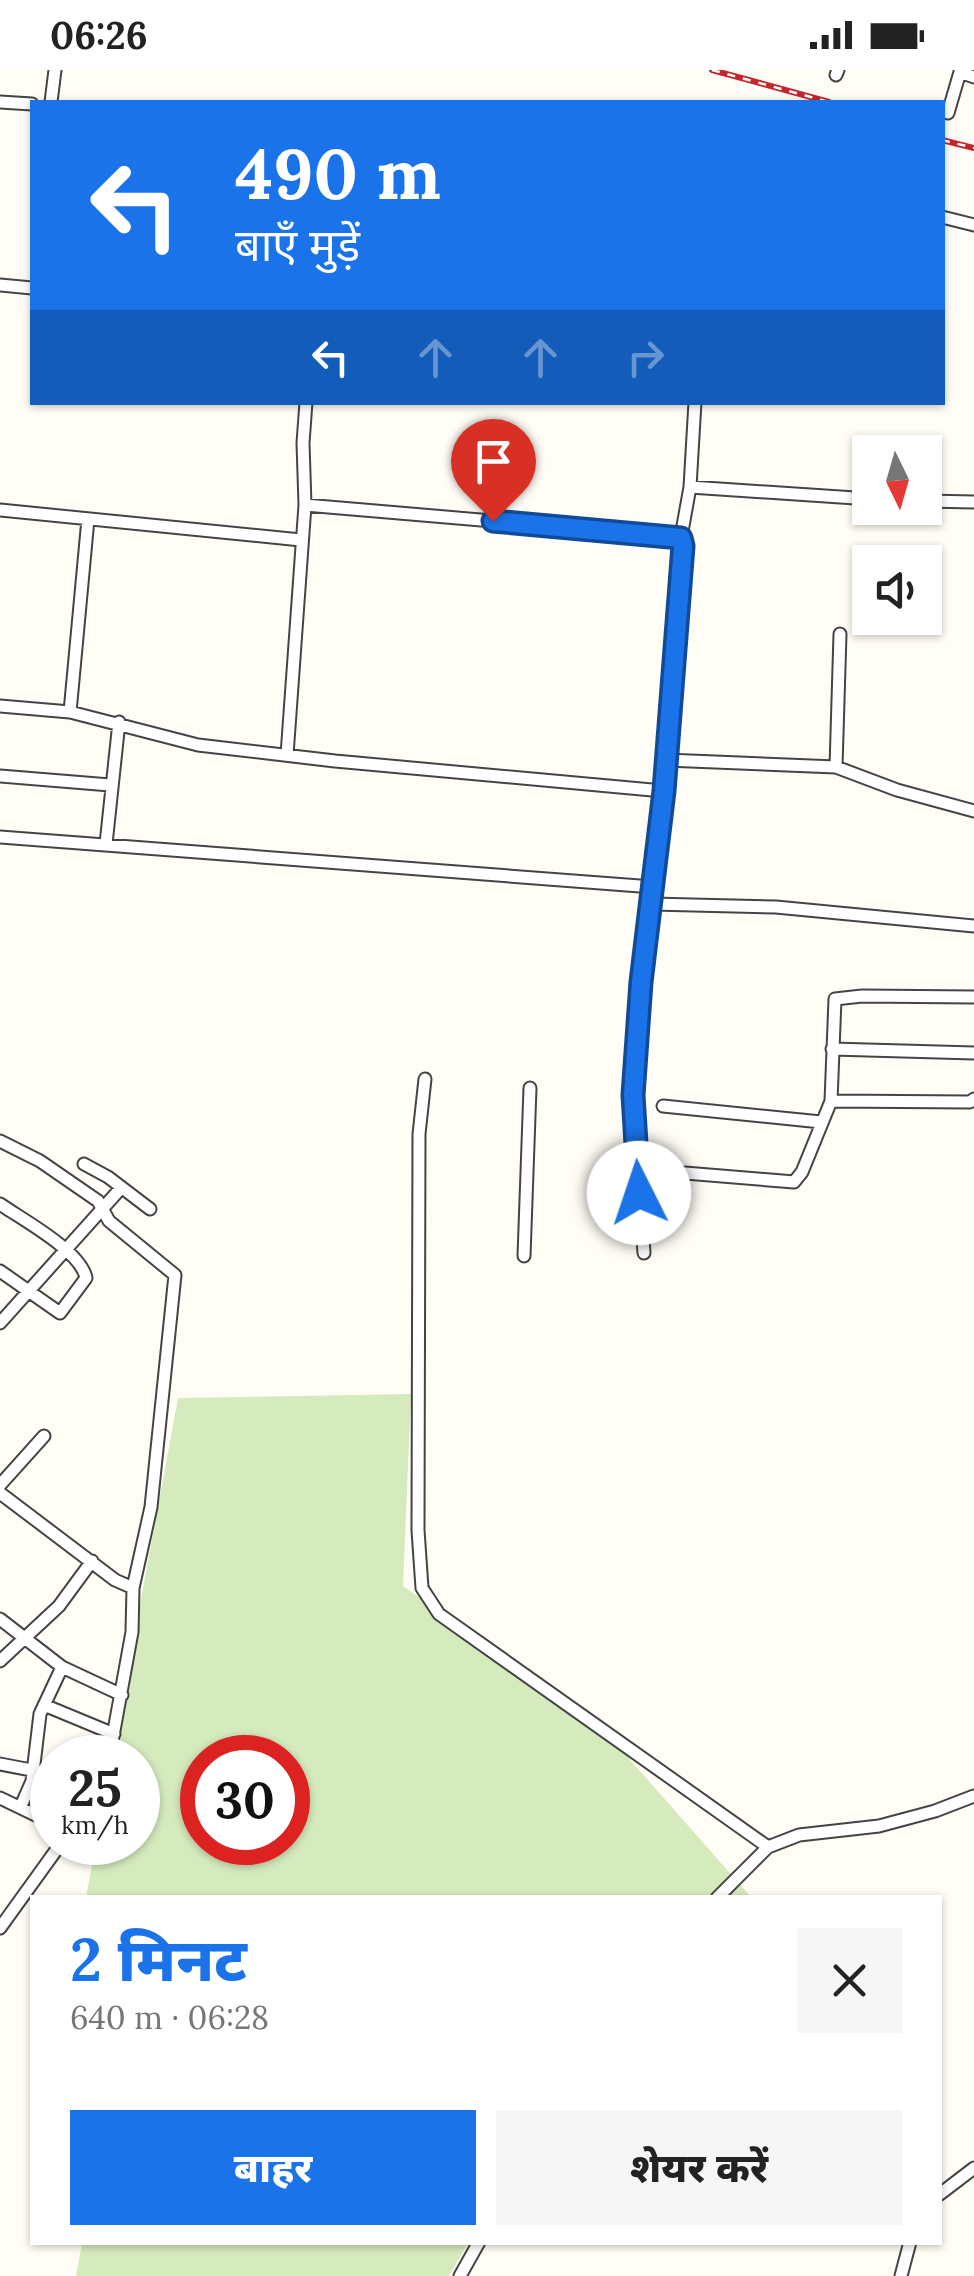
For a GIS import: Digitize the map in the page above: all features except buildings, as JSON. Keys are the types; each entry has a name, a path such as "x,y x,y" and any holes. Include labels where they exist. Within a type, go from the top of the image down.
{"street":[{"path":"51,100 54,70"},
{"path":"948,114 958,71 974,76"},
{"path":"0,102 30,104"},
{"path":"945,218 974,225"},
{"path":"0,285 30,288"},
{"path":"287,755 305,505 306,405"},
{"path":"644,1253 633,1095 641,982 664,791 681,538 690,487 695,405"},
{"path":"690,487 852,499"},
{"path":"942,501 974,502"},
{"path":"305,505 681,538"},
{"path":"0,510 302,540"},
{"path":"70,712 88,519"},
{"path":"836,767 840,634"},
{"path":"0,706 70,712 198,745 664,791"},
{"path":"106,844 118,722"},
{"path":"666,760 836,767 897,790 974,811"},
{"path":"0,776 110,785"},
{"path":"0,837 653,887"},
{"path":"652,904 776,908 974,926"},
{"path":"685,1173 794,1182 802,1172 830,1101 833,1008 840,997 974,997"},
{"path":"832,1049 974,1052"},
{"path":"425,1079 419,1134 418,1530 422,1588 440,1614 768,1847"},
{"path":"524,1256 530,1088"},
{"path":"830,1101 974,1099"},
{"path":"662,1106 822,1122"},
{"path":"0,1141 40,1162 98,1202 109,1221 175,1276 151,1508 132,1588 132,1632 114,1734 44,1705"},
{"path":"84,1164 150,1209"},
{"path":"0,1323 121,1188"},
{"path":"0,1204 67,1251 82,1266 86,1278 60,1314 0,1271"},
{"path":"0,1485 44,1436"},
{"path":"0,1492 115,1580 132,1588"},
{"path":"0,1661 5,1646 26,1640 59,1606 92,1561"},
{"path":"0,1619 62,1667 122,1696"},
{"path":"39,1735 44,1705 62,1667"},
{"path":"0,1764 30,1769"},
{"path":"21,1806 30,1779"},
{"path":"720,1895 768,1847 799,1835 879,1826 974,1796"},
{"path":"0,1798 30,1811"},
{"path":"0,1928 5,1911 43,1865"},
{"path":"942,2192 974,2168"},
{"path":"460,2276 476,2245"},
{"path":"901,2276 909,2245"}],"green space":[{"path":"411,1394 403,1586 596,1721 749,1895 87,1895 92,1865 160,1865 160,1735 116,1735 178,1398"},
{"path":"81,2245 467,2245 449,2276 76,2276"}],"railway":[{"path":"712,70 822,100"},
{"path":"945,141 974,148"}],"route":[{"path":"493,521 681,538 683,546 664,791 641,982 633,1095 639,1193"}]}
